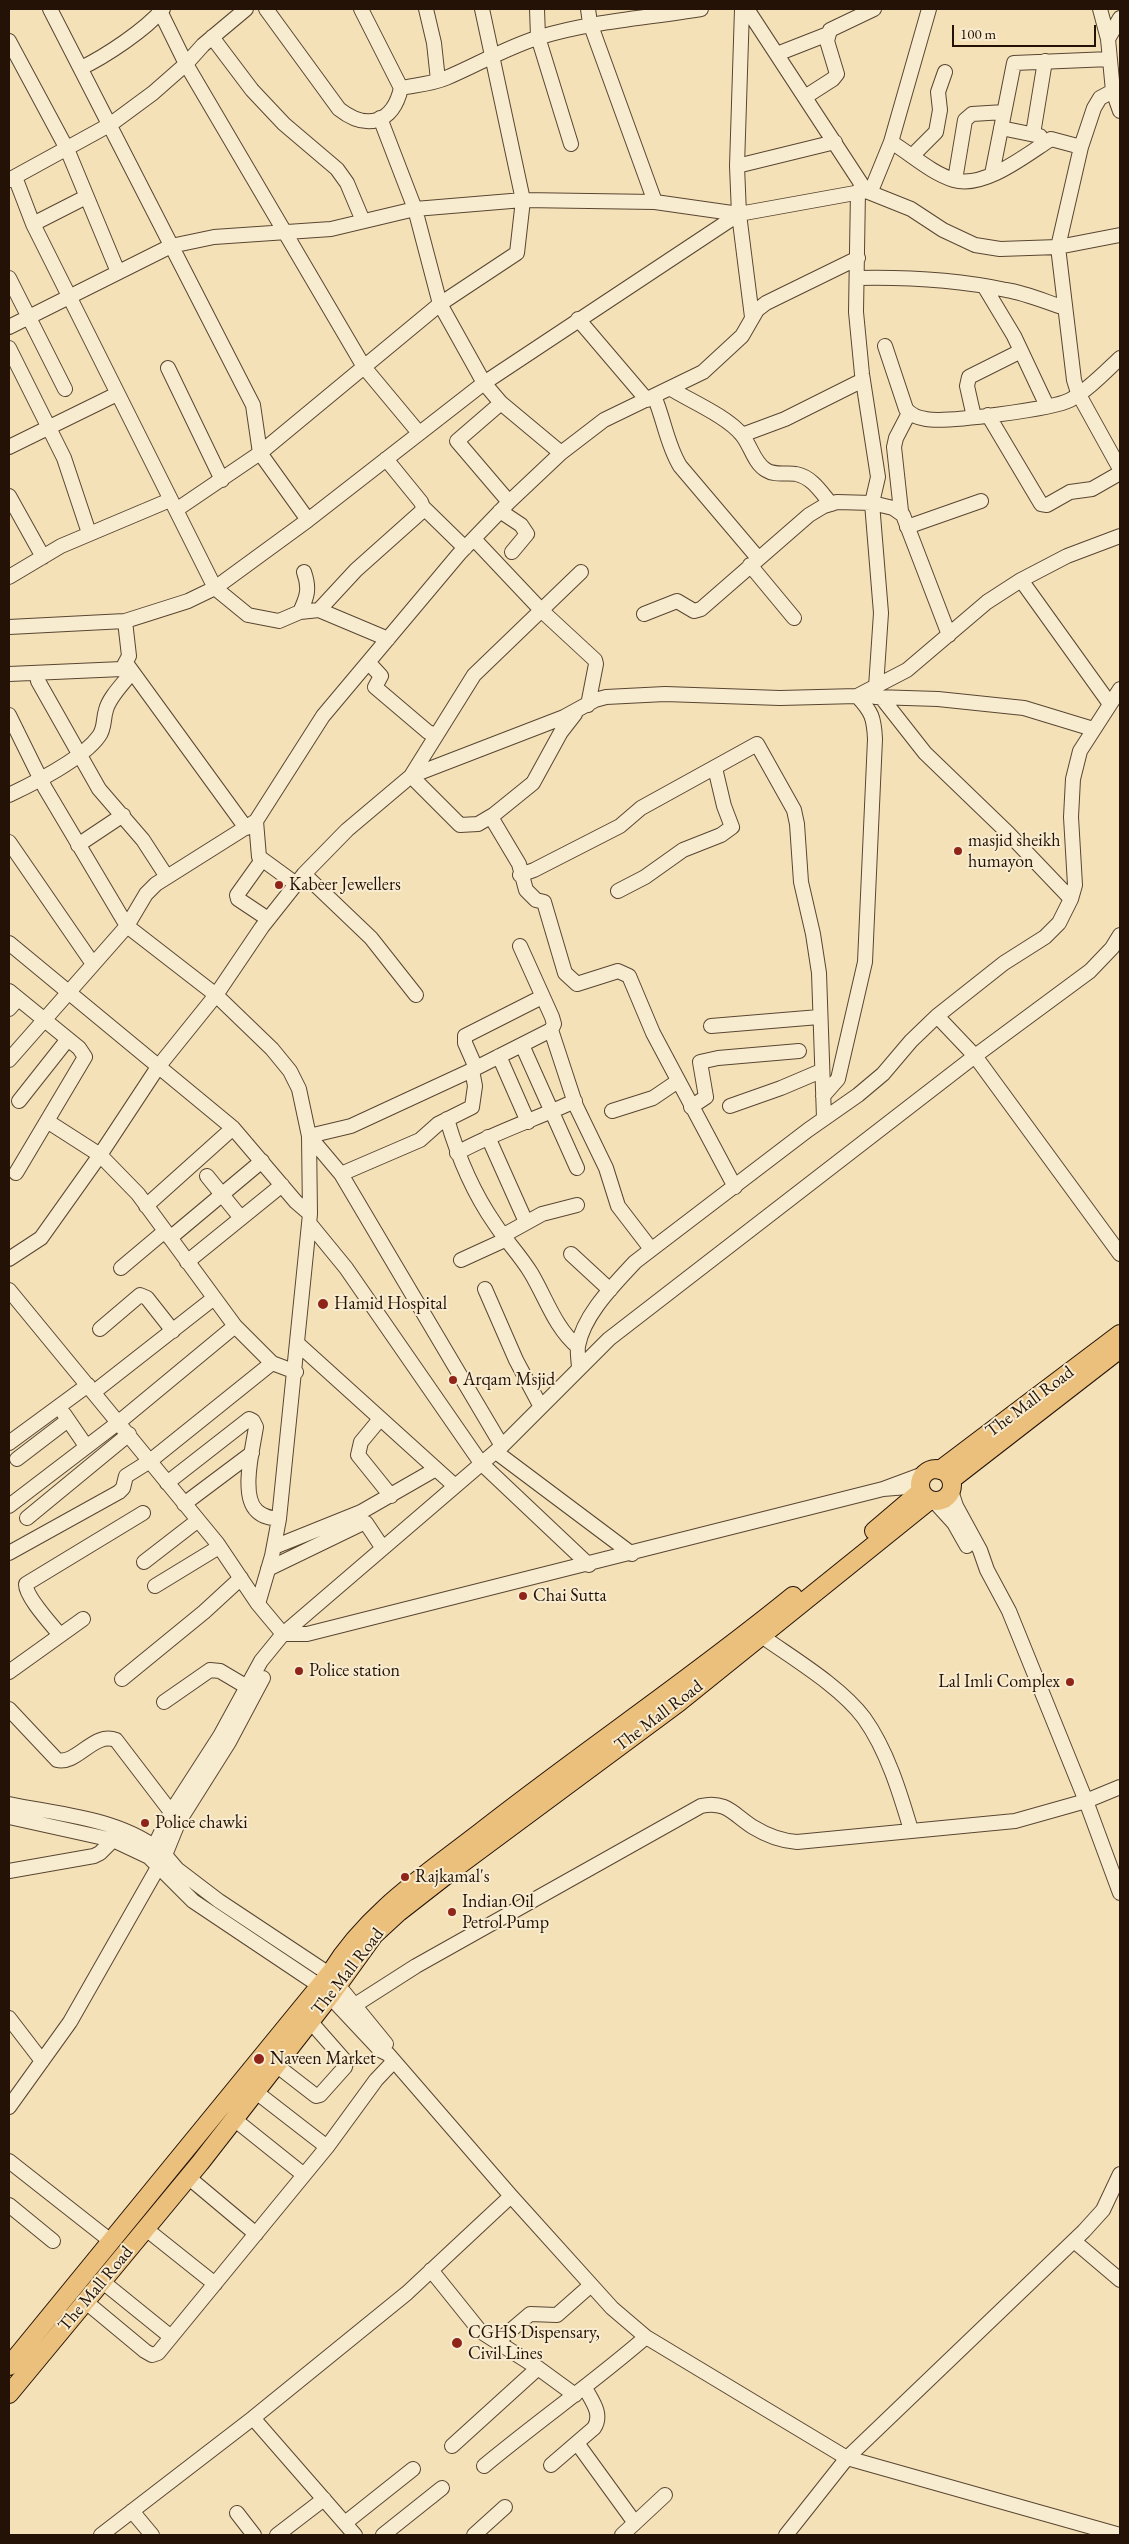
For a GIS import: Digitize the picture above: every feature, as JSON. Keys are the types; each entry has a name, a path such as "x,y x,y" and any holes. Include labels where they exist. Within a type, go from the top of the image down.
{"main road":[{"name":"The Mall Road","path":"9,2366 112,2242 374,1935 454,1861 765,1630 934,1486 1120,1334"},
{"name":"The Mall Road","path":"934,1486 1120,1349"},
{"name":"The Mall Road","path":"9,2394 103,2282 256,2092 310,2021 330,1985"}],"street":[{"path":"50,9 111,124 253,405 260,453 308,520"},
{"path":"246,9 212,37 186,64 153,93 111,124 12,178 117,394 215,588 248,615 279,621 300,612 319,610 388,639"},
{"path":"266,9 339,109 353,120 368,121 388,114 397,104 401,88 361,9"},
{"path":"426,9 434,43 438,80"},
{"path":"9,576 88,533 173,505 222,480 260,453 440,304 517,252 523,200 482,9"},
{"path":"537,9 538,37 572,144"},
{"path":"588,9 590,23 656,202"},
{"path":"401,88 438,80 492,55 538,37 590,23 656,17 701,9"},
{"path":"742,9 737,166 739,214 752,317"},
{"path":"747,9 865,191"},
{"path":"929,9 891,142 865,191 858,258 856,312 863,380 878,472 872,503 881,613 879,692 925,753 1008,833 1071,899"},
{"path":"1100,9 1108,38 1113,91 1120,111"},
{"path":"81,68 99,59 161,10 186,64 283,233 364,367 419,433"},
{"path":"777,54 828,34 833,28 871,10"},
{"path":"1108,38 1120,18"},
{"path":"805,97 833,79 837,74 827,40 828,34"},
{"path":"212,37 252,90 284,124 337,169 348,183 363,221"},
{"path":"9,41 67,149 118,272"},
{"path":"992,174 1014,63 1110,59"},
{"path":"1033,134 1045,61"},
{"path":"913,155 936,132 940,110 938,92 945,72"},
{"path":"1113,91 1096,103 1081,147 1058,247 1072,370 1078,393 1120,469"},
{"path":"954,180 965,120 972,114 1004,112"},
{"path":"380,118 415,209 440,304 484,383 501,403 561,454"},
{"path":"1001,128 1033,134 1081,147"},
{"path":"891,142 941,174 954,180 975,182 1015,163 1050,139"},
{"path":"737,166 835,142"},
{"path":"9,327 171,246 214,237 331,229 415,209 523,200 656,202 739,214 865,191 911,209 943,230 975,246 1000,249 1058,247 1120,235"},
{"path":"33,224 86,197"},
{"path":"9,627 126,620 188,601 215,588 308,520 484,383 739,214"},
{"path":"9,1060 126,926 146,894 167,877 251,824 323,716 470,544 505,507 561,454 604,420 703,372 742,336 752,317 766,303 858,258"},
{"path":"858,278 906,277 984,286 1009,290 1065,308"},
{"path":"9,278 65,389"},
{"path":"984,286 1021,351 1047,406"},
{"path":"578,319 650,398 662,415 672,449 680,466 754,561 794,618"},
{"path":"885,346 909,413 896,438 894,447 901,511 949,635"},
{"path":"9,348 64,458 88,533"},
{"path":"1021,351 969,377 967,386 981,416 1041,504 1046,505 1070,492 1092,489 1120,473"},
{"path":"909,413 926,419 952,420 1047,406 1070,400 1120,358"},
{"path":"168,368 222,480"},
{"path":"742,435 785,419 863,380"},
{"path":"671,389 732,425 742,435 766,471 796,474 806,478 831,504"},
{"path":"9,447 117,394"},
{"path":"501,403 457,442 527,534 512,552"},
{"path":"386,459 423,507 470,544 595,660 596,664 583,708 561,732 533,783 491,817 518,864 526,890 536,900 544,902 565,973 577,984 618,970 629,976 653,1033 735,1187"},
{"path":"9,496 43,556"},
{"path":"908,527 981,501"},
{"path":"644,614 677,601 694,611 701,609 809,515 831,504 872,503 901,511"},
{"path":"319,610 356,570 421,512 423,507"},
{"path":"879,692 908,670 987,602 1021,580 1067,556 1120,536"},
{"path":"300,612 308,595 309,585 304,572"},
{"path":"9,1259 41,1238 100,1155 158,1067 216,995 268,919 300,879 347,830 411,776 474,675 581,572"},
{"path":"1021,580 1110,704"},
{"path":"9,795 40,780 78,754 100,736 106,710 129,668 126,620"},
{"path":"369,663 381,676 375,687 428,732 436,735"},
{"path":"9,674 116,671 129,668"},
{"path":"129,668 251,824 262,860 300,879 371,938 416,996"},
{"path":"37,673 38,681 99,789 143,840 167,877"},
{"path":"579,1369 578,1347 592,1316 610,1290 634,1262 883,1074 911,1041 937,1016 1004,963 1045,937 1059,923 1071,899 1074,885 1070,817 1073,778 1080,751 1120,689"},
{"path":"411,776 583,708 606,697 665,694 780,698 857,696 879,692 1024,708 1093,730"},
{"path":"823,1096 838,1079 865,962 875,739 874,718 869,709 857,696"},
{"path":"9,714 40,780 126,926 216,995 272,1049 290,1071 299,1089 309,1136 310,1219 296,1372 279,1519 274,1547 258,1604"},
{"path":"520,875 534,870 620,826 641,808 757,744 794,810 799,836 801,882 813,934 819,972 819,1017 824,1118"},
{"path":"618,891 645,877 683,850 730,830 732,827 724,806 716,768"},
{"path":"411,776 460,825 478,824 495,814"},
{"path":"78,845 123,815"},
{"path":"9,842 93,964"},
{"path":"262,860 237,895 268,919"},
{"path":"157,1855 171,1812 220,1736 261,1661 269,1654 283,1634 382,1547 499,1449 609,1339 975,1056 1090,971 1112,948 1120,935"},
{"path":"9,943 233,1128 310,1219 482,1463 589,1565"},
{"path":"309,1136 351,1126 474,1069 551,1030 554,1024 520,946"},
{"path":"341,1174 425,1138 435,1126 474,1105 474,1069 464,1040 465,1036 542,997"},
{"path":"12,999 44,1019 86,1057 16,1173"},
{"path":"937,1016 975,1056 1120,1254"},
{"path":"711,1026 819,1017"},
{"path":"551,1030 575,1101 606,1168 618,1206 651,1249"},
{"path":"19,1102 68,1039"},
{"path":"522,1045 576,1168"},
{"path":"691,1106 706,1097 700,1062 718,1058 799,1051"},
{"path":"499,1056 528,1122"},
{"path":"730,1106 781,1088 821,1071"},
{"path":"612,1111 653,1098 678,1081"},
{"path":"457,1153 488,1136 528,1122 575,1101"},
{"path":"447,1120 457,1153 484,1205 533,1276 565,1335 578,1347"},
{"path":"47,1122 100,1155 138,1194 235,1326 272,1363 296,1372"},
{"path":"146,1206 233,1128"},
{"path":"309,1136 341,1174 499,1449 632,1554"},
{"path":"488,1136 526,1222"},
{"path":"121,1268 222,1195 262,1161"},
{"path":"206,1176 242,1218"},
{"path":"187,1262 282,1185"},
{"path":"461,1260 505,1237 526,1222 577,1204"},
{"path":"571,1254 585,1269 610,1290"},
{"path":"485,1288 516,1360 541,1407"},
{"path":"9,1290 219,1546 258,1604 283,1634"},
{"path":"100,1329 140,1296 147,1298 172,1330"},
{"path":"9,1443 59,1406 91,1388 214,1298"},
{"path":"9,1506 119,1422 235,1326"},
{"path":"298,1344 455,1486"},
{"path":"9,1553 119,1492 123,1488 126,1476 150,1461 272,1363"},
{"path":"59,1406 86,1446"},
{"path":"380,1419 361,1442 358,1456 391,1496"},
{"path":"17,1459 68,1420"},
{"path":"167,1483 248,1420 253,1421 256,1427 248,1484 252,1506 266,1517 279,1519"},
{"path":"27,1518 129,1434"},
{"path":"184,1504 252,1453"},
{"path":"274,1547 361,1512 436,1469"},
{"path":"934,1486 973,1556 987,1570"},
{"path":"283,1634 307,1634 589,1565 882,1489 934,1486 958,1511 980,1550 987,1570 1009,1611 1086,1801 1120,1893"},
{"path":"60,1635 31,1598 26,1584 143,1513"},
{"path":"144,1562 197,1521"},
{"path":"268,1569 361,1524 366,1524 382,1547"},
{"path":"155,1586 219,1546"},
{"path":"122,1679 204,1612 241,1578"},
{"path":"9,1672 83,1619"},
{"path":"765,1630 863,1716 899,1788 911,1830"},
{"path":"9,2108 70,2022 157,1855 228,1742 269,1666 269,1654"},
{"path":"164,1702 210,1670 220,1671 247,1686"},
{"path":"9,1708 57,1760 66,1760 107,1738 116,1740 171,1812"},
{"path":"356,2005 416,1966 701,1806 718,1804 729,1807 752,1826 788,1841 1015,1821 1086,1801 1120,1787"},
{"path":"9,1804 120,1828 157,1855 193,1901 330,1985 356,2005 386,2044 391,2058"},
{"path":"9,1817 113,1840 157,1855"},
{"path":"9,1871 94,1856 100,1853 113,1840"},
{"path":"330,1985 380,2050 391,2058 511,2196 612,2308 646,2337 847,2458 1120,2535"},
{"path":"9,2018 42,2062"},
{"path":"276,2065 318,2096 345,2067 346,2062 310,2021"},
{"path":"86,2302 150,2354 158,2353 327,2148 391,2058"},
{"path":"256,2092 327,2148"},
{"path":"234,2119 304,2175"},
{"path":"9,2161 112,2242"},
{"path":"786,2535 847,2458 1074,2241 1102,2210 1120,2174"},
{"path":"188,2177 256,2234"},
{"path":"101,2535 253,2418 407,2293 511,2196"},
{"path":"9,2204 53,2241"},
{"path":"146,2229 216,2284"},
{"path":"1074,2241 1120,2280"},
{"path":"431,2270 474,2326 538,2368 580,2391 599,2417 594,2428 551,2465"},
{"path":"103,2282 171,2337"},
{"path":"497,2342 530,2314 557,2315 592,2285"},
{"path":"484,2466 646,2337"},
{"path":"452,2446 538,2368"},
{"path":"253,2418 355,2535"},
{"path":"577,2443 635,2523"},
{"path":"345,2524 413,2468"},
{"path":"383,2535 442,2488"},
{"path":"622,2535 665,2495"},
{"path":"277,2535 324,2499"},
{"path":"474,2535 505,2507"},
{"path":"132,2511 152,2535"},
{"path":"237,2513 254,2535"}],"place":[{"name":"masjid sheikh humayon","path":"958,851"},
{"name":"Kabeer Jewellers","path":"279,885"},
{"name":"Hamid Hospital","path":"323,1304"},
{"name":"Arqam Msjid","path":"453,1380"},
{"name":"Chai Sutta","path":"523,1596"},
{"name":"Police station","path":"299,1671"},
{"name":"Lal Imli Complex","path":"1070,1682"},
{"name":"Police chawki","path":"145,1823"},
{"name":"Rajkamal's","path":"405,1877"},
{"name":"Indian Oil Petrol Pump","path":"452,1912"},
{"name":"Naveen Market","path":"259,2059"},
{"name":"CGHS Dispensary, Civil Lines","path":"457,2343"}]}
